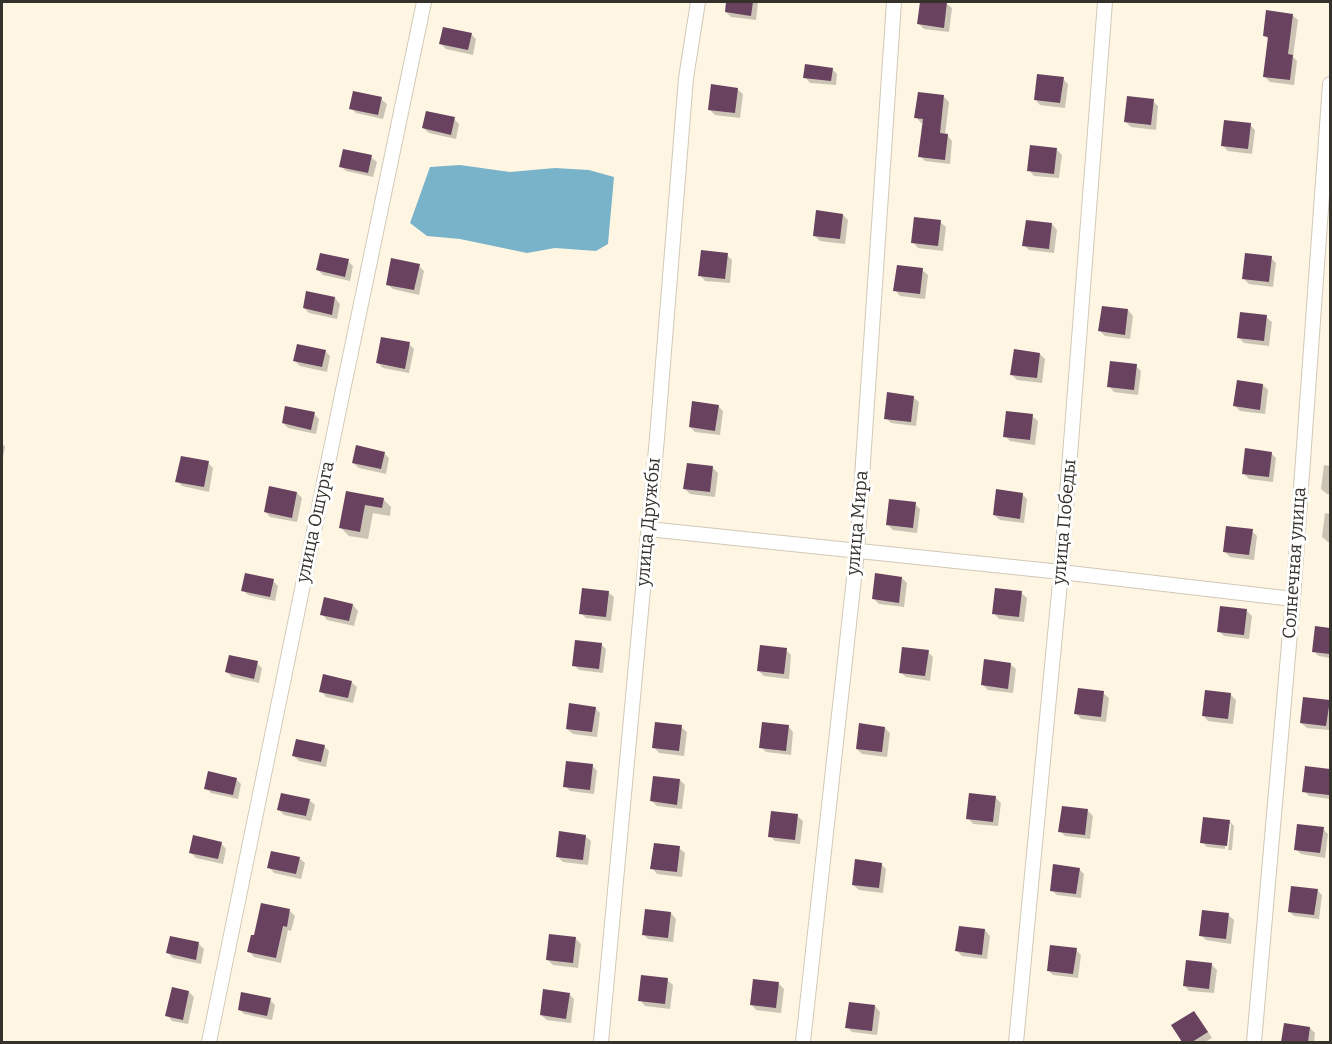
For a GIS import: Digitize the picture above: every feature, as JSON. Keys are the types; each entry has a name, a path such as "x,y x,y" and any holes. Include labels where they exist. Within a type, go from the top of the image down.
{"street":[{"name":"улица Ошурга","path":"209,1042 424,2"},
{"name":"улица Дружбы","path":"601,1042 686,78 698,2"},
{"name":"улица Мира","path":"803,1042 857,551 894,2"},
{"name":"улица Победы","path":"1016,1042 1061,572 1105,2"},
{"name":"Солнечная улица","path":"1254,1042 1293,599 1330,84"},
{"path":"648,529 1061,572 1293,599"}],"water":[{"path":"460,165 510,172 555,168 589,170 614,177 608,244 596,251 555,248 527,253 460,239 427,236 410,223 430,167"}],"building":[{"path":"726,2 753,2 751,16 725,12"},
{"path":"920,2 947,2 944,28 917,24"},
{"path":"1266,10 1293,14 1288,54 1293,55 1290,80 1263,77 1268,37 1263,36"},
{"path":"443,27 472,33 468,50 439,44"},
{"path":"805,64 833,68 831,81 803,78"},
{"path":"1037,74 1064,77 1060,103 1034,100"},
{"path":"711,84 738,88 735,113 708,110"},
{"path":"353,91 382,97 378,115 349,109"},
{"path":"918,92 944,95 940,133 948,134 945,160 918,157 923,119 914,118"},
{"path":"1127,96 1154,99 1151,125 1124,122"},
{"path":"426,111 455,117 451,135 422,128"},
{"path":"1224,120 1251,123 1248,149 1221,146"},
{"path":"1030,145 1057,148 1054,174 1027,171"},
{"path":"343,149 372,155 368,173 339,167"},
{"path":"816,210 843,214 840,239 813,236"},
{"path":"914,217 941,220 938,246 911,243"},
{"path":"1026,220 1052,223 1049,249 1022,246"},
{"path":"701,250 728,253 725,279 698,276"},
{"path":"320,253 349,259 345,277 316,270"},
{"path":"1245,253 1272,256 1269,282 1242,279"},
{"path":"391,258 420,264 414,290 386,285"},
{"path":"897,265 923,268 920,294 893,291"},
{"path":"306,291 335,297 332,315 303,308"},
{"path":"1102,306 1128,309 1125,335 1098,331"},
{"path":"1240,312 1267,315 1264,341 1237,338"},
{"path":"381,337 410,342 405,369 376,363"},
{"path":"297,344 326,350 322,367 293,361"},
{"path":"1014,349 1040,353 1037,378 1010,375"},
{"path":"1110,361 1137,364 1134,390 1107,387"},
{"path":"1237,380 1263,384 1260,410 1233,406"},
{"path":"887,392 914,396 911,422 884,419"},
{"path":"692,401 719,405 715,431 689,427"},
{"path":"285,406 315,412 311,430 282,423"},
{"path":"1006,411 1033,414 1030,440 1003,437"},
{"path":"356,445 385,452 381,469 352,463"},
{"path":"1245,448 1272,452 1269,477 1242,474"},
{"path":"181,456 209,461 204,487 175,482"},
{"path":"687,463 713,466 710,492 683,489"},
{"path":"269,486 297,492 292,518 264,512"},
{"path":"996,489 1023,493 1020,519 993,515"},
{"path":"346,491 384,498 382,508 365,505 360,532 339,528"},
{"path":"889,499 916,502 913,528 886,525"},
{"path":"1226,526 1253,529 1249,555 1223,552"},
{"path":"245,573 274,579 270,597 241,591"},
{"path":"875,573 902,577 899,603 872,599"},
{"path":"582,588 609,591 606,617 579,614"},
{"path":"995,588 1022,591 1019,617 992,614"},
{"path":"324,597 353,604 349,621 320,615"},
{"path":"1220,606 1247,609 1244,635 1217,632"},
{"path":"1315,626 1330,628 1330,654 1312,652"},
{"path":"575,640 602,643 599,669 572,666"},
{"path":"760,645 787,648 784,674 757,671"},
{"path":"902,647 929,650 925,676 899,673"},
{"path":"229,655 258,661 254,679 225,672"},
{"path":"984,659 1011,663 1008,689 981,685"},
{"path":"323,674 352,681 348,698 319,692"},
{"path":"1078,688 1104,691 1101,717 1074,714"},
{"path":"1205,690 1231,693 1228,719 1202,716"},
{"path":"1303,697 1330,700 1326,726 1300,723"},
{"path":"569,703 596,707 592,732 566,729"},
{"path":"655,722 682,725 679,751 652,748"},
{"path":"762,722 789,725 786,751 759,748"},
{"path":"859,723 885,727 882,752 856,749"},
{"path":"296,739 325,745 321,762 292,756"},
{"path":"566,761 593,764 590,790 563,787"},
{"path":"1305,766 1330,769 1329,795 1302,792"},
{"path":"208,771 237,778 233,795 204,789"},
{"path":"653,776 680,779 677,805 650,801"},
{"path":"281,793 310,799 306,816 277,810"},
{"path":"969,793 996,796 993,822 966,819"},
{"path":"1062,806 1088,809 1085,835 1058,832"},
{"path":"771,811 798,814 795,840 768,837"},
{"path":"1203,817 1230,820 1227,846 1200,843"},
{"path":"1297,824 1324,827 1320,853 1294,850"},
{"path":"559,831 586,835 583,860 556,857"},
{"path":"193,835 222,842 218,859 189,853"},
{"path":"654,843 680,846 677,872 650,869"},
{"path":"271,851 300,857 296,874 267,868"},
{"path":"855,859 882,863 879,888 852,885"},
{"path":"1053,864 1080,868 1076,894 1050,891"},
{"path":"1291,886 1318,889 1314,915 1288,912"},
{"path":"261,903 290,909 287,927 283,926 276,958 247,952 251,935 254,935"},
{"path":"645,909 671,912 668,938 642,935"},
{"path":"1202,910 1229,913 1226,939 1199,936"},
{"path":"959,926 985,929 982,955 955,951"},
{"path":"549,934 576,937 573,963 546,960"},
{"path":"170,936 199,942 196,960 166,953"},
{"path":"1050,945 1077,948 1073,974 1047,971"},
{"path":"1186,960 1212,963 1209,989 1183,986"},
{"path":"641,975 668,978 665,1004 638,1001"},
{"path":"753,979 779,982 776,1008 750,1005"},
{"path":"172,987 189,991 183,1020 165,1016"},
{"path":"543,989 570,993 566,1019 540,1015"},
{"path":"241,992 271,998 267,1016 238,1010"},
{"path":"849,1002 875,1005 872,1031 845,1028"},
{"path":"1194,1011 1208,1032 1192,1042 1182,1042 1171,1025"},
{"path":"1284,1023 1310,1027 1308,1042 1281,1042"}]}
